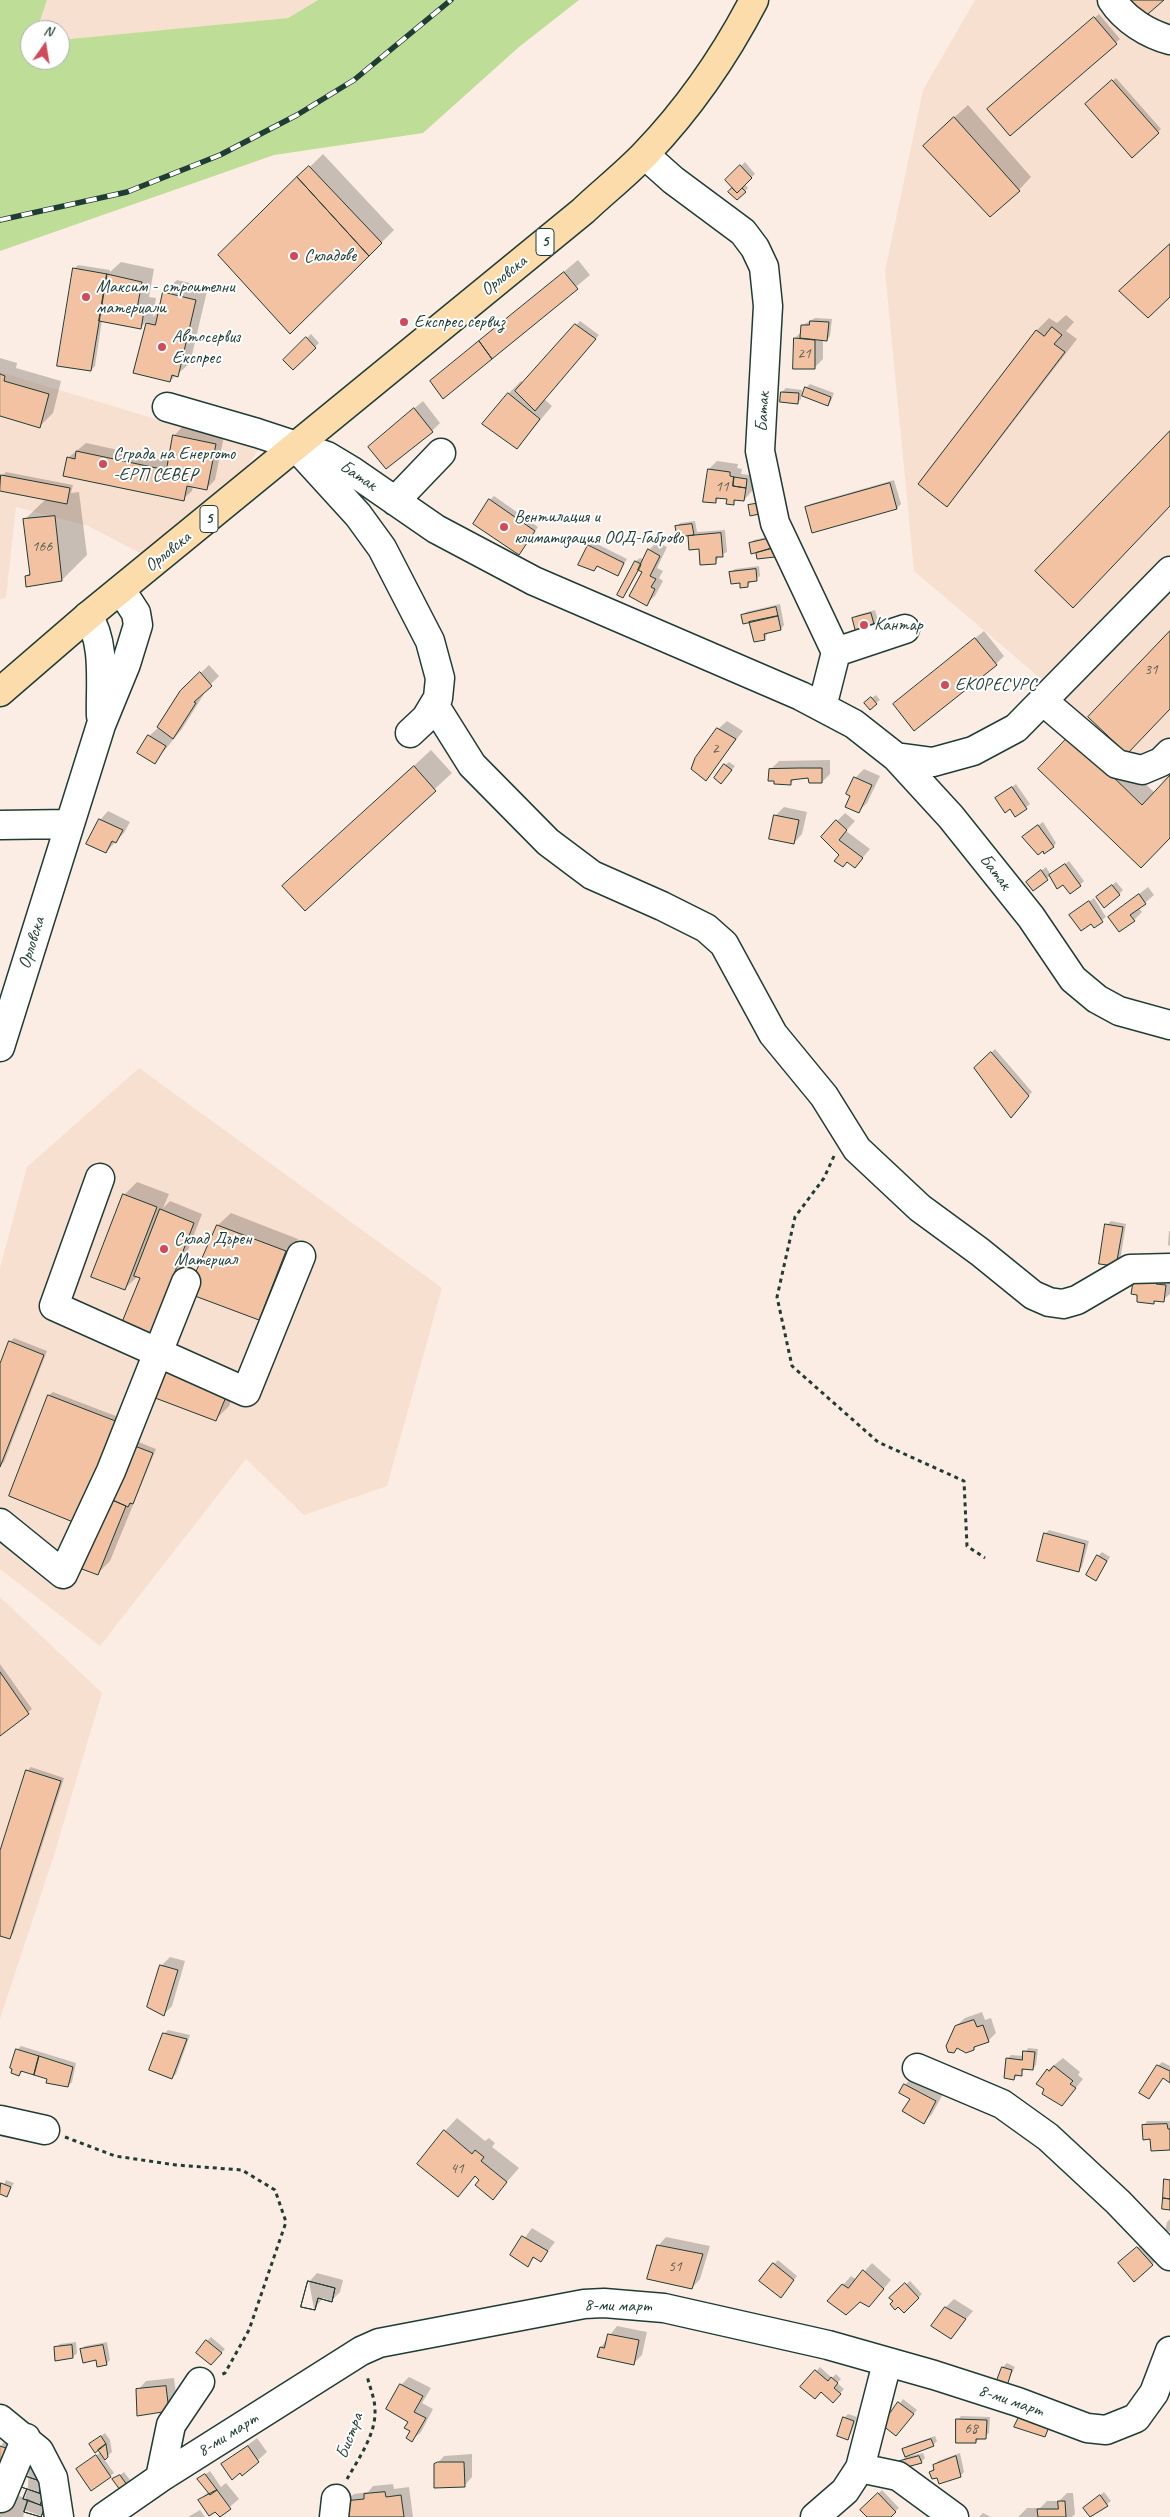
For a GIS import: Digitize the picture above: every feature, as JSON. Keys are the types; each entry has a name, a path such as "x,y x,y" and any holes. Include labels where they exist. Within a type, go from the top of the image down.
{"main road":[{"name":"Орловска","path":"88,616 583,211 644,155 699,90 721,58 754,0"},
{"name":"5","path":"0,692 88,616"}],"street":[{"path":"1112,0 1120,13 1142,28 1170,40"},
{"name":"Батак","path":"644,155 673,180 742,232 755,248 764,267 768,306 760,451 776,523 836,652"},
{"name":"Батак","path":"167,407 257,432 296,447 327,456 352,470 461,544 534,581 822,707 854,724 896,757 951,817 1031,917 1073,979 1097,1000 1119,1011 1170,1025"},
{"path":"296,447 358,515 382,548 406,591 430,641 440,678 438,698 435,706 426,718 410,733"},
{"path":"395,501 441,453"},
{"path":"896,757 933,762 973,751 1016,728 1170,571"},
{"name":"Орловска","path":"0,1047 69,824 138,625 136,613 121,590"},
{"name":"Орловска","path":"88,616 94,626 98,640 102,725"},
{"path":"822,707 836,652 905,629"},
{"path":"1043,701 1117,764 1142,770 1161,762 1170,753"},
{"path":"435,706 472,765 548,842 592,875 706,928 724,944 773,1034 824,1096 857,1149 920,1208 980,1252 1033,1295 1049,1302 1063,1304 1078,1300 1130,1269 1170,1268"},
{"path":"0,825 69,824"},
{"path":"100,1178 54,1306 246,1392 302,1256"},
{"path":"0,1523 63,1574 111,1470 186,1282"},
{"path":"917,2068 1002,2104 1048,2137 1118,2202 1170,2256"},
{"path":"0,2120 45,2130"},
{"name":"8-ми март","path":"104,2517 160,2478 361,2351 379,2343 584,2304 604,2303 664,2308 828,2345 934,2375 1018,2402 1086,2428 1106,2430 1136,2418 1162,2386 1170,2351"},
{"path":"815,2517 845,2491 860,2468 887,2363"},
{"path":"160,2478 171,2426 200,2382"},
{"path":"0,2419 26,2438 39,2451 53,2478 59,2517"},
{"path":"1,2498 26,2438"},
{"path":"860,2468 898,2476 954,2517"}],"path":[{"path":"845,1130 824,1178 796,1217 777,1297 792,1366 878,1442 964,1481 967,1546 985,1558"},
{"path":"45,2130 115,2156 176,2165 242,2170 275,2190 286,2222 249,2330 225,2373 200,2382"},
{"name":"Бистра","path":"335,2508 364,2450 373,2426 375,2409 361,2351"}],"shaded area":[{"path":"47,0 318,0 288,18 70,40 70,20 40,20"},
{"path":"975,0 1170,0 1170,788 914,571 885,271 923,90"},
{"path":"0,372 258,450 243,472 142,554 88,526 16,507 6,598 0,599"},
{"path":"139,1068 442,1288 387,1486 304,1515 246,1459 100,1646 0,1569 0,1268 27,1167"},
{"path":"0,1597 102,1693 54,1855 0,2019"}],"green space":[{"path":"0,0 47,0 40,20 20,20 20,70 70,70 70,39 288,18 318,0 579,0 519,47 423,133 274,155 0,251"}],"building":[{"path":"1124,0 1164,0 1141,20"},
{"path":"1094,17 1117,44 1010,136 987,109"},
{"path":"1112,80 1159,133 1132,158 1085,104"},
{"path":"954,117 1020,191 990,217 923,146"},
{"path":"740,165 752,178 737,193 725,180"},
{"path":"309,166 382,243 369,256 297,177"},
{"name":"Складове","path":"297,177 369,256 290,334 218,255"},
{"path":"732,188 737,193 742,188 746,192 737,200 728,192"},
{"path":"1170,244 1170,297 1148,318 1119,291"},
{"name":"Максим - строителни материали","path":"73,268 107,274 91,371 57,366"},
{"path":"564,272 578,289 492,359 479,341"},
{"path":"107,274 142,282 137,309 144,311 141,329 99,321"},
{"name":"Автосервиз Експрес","path":"163,292 196,300 178,377 172,375 170,382 133,373 146,323 155,325"},
{"path":"810,321 829,322 827,341 800,338 801,325 809,325"},
{"path":"575,324 596,339 535,411 515,391"},
{"path":"1052,327 1062,335 1054,344 1065,352 947,507 918,484 1036,330 1044,336"},
{"path":"306,337 316,348 293,370 283,360"},
{"path":"794,338 815,340 815,369 793,369"},
{"path":"479,341 492,359 443,399 430,381"},
{"path":"0,374 5,376 4,381 49,394 40,428 0,416"},
{"path":"805,387 831,397 828,406 802,396"},
{"path":"781,392 799,393 798,404 780,402"},
{"path":"508,393 540,419 517,449 482,424"},
{"path":"414,408 433,432 386,469 368,447"},
{"path":"1170,431 1170,506 1073,608 1035,571"},
{"name":"Сграда на Енергото -ЕРП СЕВЕР","path":"173,435 216,444 207,490 187,486 184,501 63,476 67,457 75,459 76,451 166,470"},
{"path":"708,469 730,472 730,476 734,477 733,486 746,488 744,501 734,500 734,505 726,504 727,499 716,498 716,503 703,502"},
{"path":"1,475 70,488 67,504 0,491"},
{"path":"734,477 747,479 746,488 733,486"},
{"path":"890,483 897,509 812,533 805,507"},
{"name":"Вентилация и климатизация ООД-Габрово","path":"489,499 535,531 519,555 473,524"},
{"path":"761,503 764,513 750,516 748,505"},
{"path":"55,516 62,581 26,587 25,576 30,575 23,519"},
{"path":"692,524 694,535 677,537 675,526"},
{"path":"721,533 723,557 716,557 716,564 700,565 699,549 689,550 688,536"},
{"path":"771,538 773,548 751,554 749,543"},
{"path":"588,545 624,563 618,576 597,566 594,571 578,565"},
{"path":"773,548 775,557 757,559 756,553"},
{"path":"648,549 660,556 650,576 656,579 651,587 655,589 647,606 629,596 642,572 638,570"},
{"path":"635,561 641,564 623,598 617,595"},
{"path":"756,569 757,581 748,582 748,587 740,588 740,583 731,584 729,572"},
{"path":"776,607 778,616 743,624 741,615"},
{"name":"Кантар","path":"871,613 876,632 857,637 852,618"},
{"path":"778,616 781,630 764,634 765,640 754,642 749,622"},
{"path":"1170,631 1170,709 1127,754 1088,717"},
{"name":"ЕКОРЕСУРС","path":"975,638 997,665 914,731 893,704"},
{"path":"200,672 212,686 194,702 196,703 173,739 157,727 180,691"},
{"path":"871,697 877,704 870,710 864,703"},
{"path":"717,728 736,739 706,781 691,769 695,758"},
{"path":"148,735 166,746 155,764 137,753"},
{"path":"1070,735 1142,805 1170,775 1170,838 1141,868 1038,769"},
{"path":"724,764 732,770 721,784 714,778"},
{"path":"414,766 436,791 305,911 282,886"},
{"path":"822,768 822,783 809,783 808,778 791,780 791,785 774,784 774,781 768,781 769,769"},
{"path":"854,777 872,785 859,813 845,807 850,796 846,794"},
{"path":"1012,787 1027,809 1015,817 1010,809 1005,813 995,798"},
{"path":"774,815 799,820 794,844 769,839"},
{"path":"99,819 123,830 116,843 112,841 106,853 86,844"},
{"path":"836,820 847,830 839,840 863,858 855,868 847,862 843,867 834,861 839,855 821,837"},
{"path":"1038,825 1054,847 1044,854 1043,851 1038,855 1022,837"},
{"path":"1065,864 1081,886 1070,894 1063,885 1057,889 1049,875"},
{"path":"1041,870 1048,880 1033,891 1026,882"},
{"path":"1112,885 1120,895 1104,908 1096,897"},
{"path":"1139,894 1146,904 1130,915 1135,921 1119,932 1108,917"},
{"path":"1089,901 1103,922 1094,928 1091,924 1081,931 1069,915"},
{"path":"991,1052 1029,1096 1011,1118 974,1068"},
{"path":"123,1194 157,1207 125,1290 91,1277"},
{"name":"Склад Дърен Материал","path":"160,1209 194,1223 169,1287 174,1290 154,1341 120,1327 140,1278 134,1276"},
{"path":"1105,1224 1123,1227 1116,1266 1099,1264"},
{"path":"217,1225 286,1251 259,1320 187,1293"},
{"path":"1156,1281 1156,1284 1166,1285 1164,1302 1154,1301 1154,1304 1137,1302 1137,1295 1131,1294 1133,1282"},
{"path":"9,1341 44,1355 0,1467 0,1364"},
{"path":"163,1365 228,1392 216,1421 150,1396"},
{"path":"48,1395 118,1422 78,1524 9,1496"},
{"path":"132,1445 153,1453 133,1504 130,1503 128,1507 110,1499"},
{"path":"110,1499 126,1506 98,1575 82,1569"},
{"path":"1044,1533 1085,1544 1079,1572 1037,1561"},
{"path":"1097,1555 1107,1561 1096,1581 1086,1575"},
{"path":"0,1672 29,1714 0,1736"},
{"path":"26,1770 61,1781 10,1939 0,1936 0,1851"},
{"path":"160,1965 178,1970 164,2016 147,2007"},
{"path":"974,2020 977,2027 983,2025 989,2042 974,2047 974,2050 966,2053 957,2048 954,2053 948,2052 946,2046 955,2026"},
{"path":"163,2033 187,2039 172,2079 149,2070"},
{"path":"16,2049 39,2056 34,2075 21,2071 19,2076 11,2073 12,2069 10,2068"},
{"path":"1023,2051 1035,2052 1033,2070 1022,2069 1022,2076 1015,2075 1014,2080 1004,2078 1006,2058 1022,2060"},
{"path":"39,2056 73,2067 68,2087 46,2083 47,2079 34,2075"},
{"path":"1157,2065 1170,2071 1170,2083 1163,2078 1149,2099 1139,2093"},
{"path":"1054,2066 1073,2081 1070,2084 1076,2088 1062,2106 1042,2094 1044,2089 1036,2084 1047,2069 1049,2071"},
{"path":"904,2084 936,2101 924,2124 902,2111 910,2099 899,2093"},
{"path":"1167,2124 1168,2129 1170,2129 1170,2150 1151,2151 1150,2139 1143,2140 1142,2125"},
{"path":"444,2130 472,2154 475,2150 484,2157 481,2161 507,2182 493,2200 475,2185 479,2180 475,2176 458,2197 417,2164"},
{"path":"1164,2179 1170,2180 1170,2199 1163,2198"},
{"path":"1,2183 11,2187 7,2197 0,2194"},
{"path":"1163,2198 1170,2199 1170,2210 1162,2209"},
{"path":"522,2236 548,2251 541,2262 533,2257 528,2267 510,2255"},
{"path":"657,2245 703,2254 692,2289 647,2279"},
{"path":"1137,2247 1153,2265 1134,2282 1118,2263"},
{"path":"773,2263 794,2280 781,2298 759,2281"},
{"path":"863,2270 884,2289 869,2307 860,2302 846,2315 827,2301 842,2284 848,2288"},
{"path":"308,2281 335,2288 332,2302 318,2298 315,2310 301,2307"},
{"path":"308,2281 335,2288 332,2302 318,2298 315,2310 301,2307"},
{"path":"905,2283 919,2298 904,2313 898,2307 895,2310 890,2304 893,2301 889,2298"},
{"path":"945,2307 966,2319 951,2339 931,2326"},
{"path":"608,2334 639,2340 634,2365 597,2357 600,2347 604,2348"},
{"path":"206,2340 222,2353 211,2365 196,2353"},
{"path":"72,2345 73,2358 55,2361 54,2347"},
{"path":"103,2345 107,2365 97,2367 96,2360 83,2363 80,2349"},
{"path":"1002,2367 1012,2370 1007,2386 996,2383"},
{"path":"815,2370 828,2381 831,2377 838,2383 834,2388 841,2394 833,2403 821,2392 815,2399 800,2387"},
{"path":"400,2384 423,2396 414,2412 426,2418 412,2442 406,2438 410,2431 404,2428 408,2422 386,2409"},
{"path":"166,2386 169,2411 137,2416 136,2389"},
{"path":"898,2402 914,2414 896,2436 882,2425"},
{"path":"843,2417 854,2421 848,2440 837,2436"},
{"path":"1019,2417 1049,2427 1045,2437 1014,2427"},
{"path":"956,2419 987,2420 986,2439 976,2439 976,2443 956,2443"},
{"path":"101,2436 106,2444 95,2453 89,2444"},
{"path":"931,2439 934,2446 905,2457 902,2449"},
{"path":"106,2444 108,2457 105,2460 98,2450"},
{"path":"0,2446 16,2452 0,2472"},
{"path":"248,2446 259,2462 242,2476 240,2473 232,2480 221,2464"},
{"path":"96,2455 111,2477 91,2491 76,2469"},
{"path":"919,2456 922,2463 903,2468 900,2461"},
{"path":"956,2456 961,2477 939,2484 937,2478 932,2479 929,2472 934,2470 933,2465"},
{"path":"438,2462 464,2462 465,2487 434,2488 434,2464"},
{"path":"24,2464 41,2470 37,2480 43,2482 39,2493 44,2495 40,2505 45,2507 41,2517 24,2512 28,2500 23,2499 27,2489 21,2487 25,2476 20,2474"},
{"path":"24,2464 41,2470 37,2480 20,2474"},
{"path":"205,2474 217,2490 210,2495 197,2479"},
{"path":"120,2475 127,2485 120,2490 112,2479"},
{"path":"25,2476 43,2482 39,2493 21,2487"},
{"path":"27,2489 44,2495 40,2505 23,2499"},
{"path":"217,2490 231,2509 220,2517 215,2512 209,2516 198,2500"},
{"path":"385,2492 386,2497 401,2495 404,2517 346,2517 344,2501 364,2499 364,2494"},
{"path":"878,2493 896,2512 891,2517 867,2517 860,2510"},
{"path":"1100,2495 1108,2506 1090,2517 1083,2508"},
{"path":"28,2500 45,2507 41,2517 24,2512"},
{"path":"1058,2501 1065,2501 1066,2517 1038,2517 1037,2509 1058,2509"}],"railway":[{"path":"0,220 127,192 220,155 297,115 354,80 451,0"}],"place":[{"name":"Складове","path":"294,256"},
{"name":"Максим - строителни материали","path":"86,297"},
{"name":"Експрес сервиз","path":"404,322"},
{"name":"Автосервиз Експрес","path":"162,347"},
{"name":"Сграда на Енергото -ЕРП СЕВЕР","path":"103,464"},
{"name":"Вентилация и климатизация ООД-Габрово","path":"504,527"},
{"name":"Кантар","path":"864,625"},
{"name":"ЕКОРЕСУРС","path":"945,685"},
{"name":"Склад Дърен Материал","path":"164,1249"}]}
